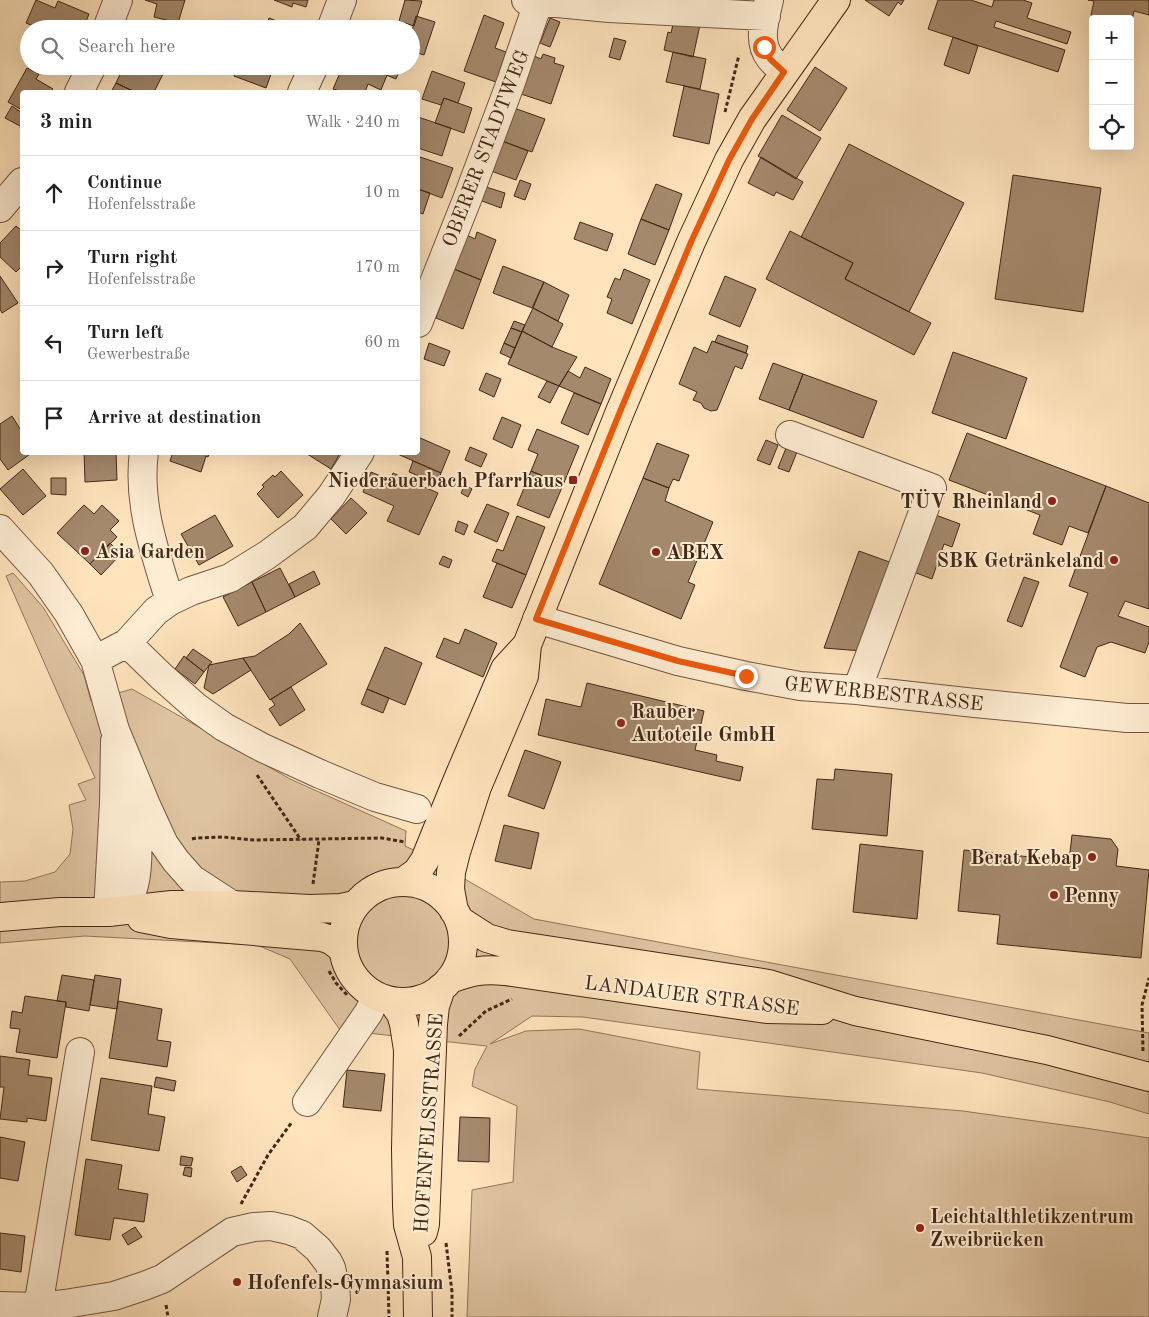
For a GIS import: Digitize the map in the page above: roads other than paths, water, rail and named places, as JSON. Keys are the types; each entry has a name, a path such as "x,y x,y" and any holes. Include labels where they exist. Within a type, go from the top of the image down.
{"main road":[{"path":"335,959 346,961 352,972 379,1003 405,1002 430,995 445,983 456,968 460,957 462,933 450,889 451,872 477,787 524,676 527,645 536,619 691,242 729,160 752,119 836,0"},
{"path":"403,882 417,872 425,860 506,669 527,645"},
{"path":"335,959 349,915 355,905 365,895 377,888 403,882 428,888 447,902 456,916"},
{"path":"0,917 60,912 108,912 172,905 232,905 310,909 341,908 355,905"},
{"path":"108,912 171,924 322,937 331,940 335,959"},
{"name":"LANDAUER STRASSE","path":"456,916 487,938 507,944 769,984 855,1011"},
{"name":"LANDAUER STRASSE","path":"445,983 472,972 488,970 505,971 767,1008 855,1011"},
{"name":"HOFENFELSSTRASSE","path":"418,1317 418,1258 425,1224 433,1024 435,1006 445,983"},
{"name":"HOFENFELSSTRASSE","path":"379,1003 401,1014 408,1050 407,1216 418,1258"},
{"path":"855,1011 1047,1050 1147,1077"}],"street":[{"path":"111,20 118,0"},
{"path":"334,20 342,0"},
{"path":"535,1 610,8 768,8 762,36 764,47 770,59 784,72"},
{"name":"OBERER STADTWEG","path":"420,318 511,82 535,1"},
{"path":"80,90 88,75"},
{"path":"303,90 310,75"},
{"path":"0,208 20,184"},
{"path":"790,435 932,488 857,690"},
{"path":"144,455 142,476 144,502 150,536 170,601"},
{"path":"95,660 128,643 156,611 170,601 191,591 230,578 268,555 305,527 331,496 358,455"},
{"path":"0,529 41,574 69,614 95,660 115,730 164,844 192,878 232,905"},
{"name":"GEWERBESTRASSE","path":"536,619 678,661 800,686 857,690 1127,718 1149,718"},
{"path":"128,643 196,707 224,728 328,778 376,797 416,809"},
{"path":"108,912 114,803 115,730"},
{"path":"108,912 123,903 131,894 135,884 137,866 136,781"},
{"path":"308,1102 379,1003"},
{"path":"38,1307 80,1052"},
{"path":"0,1306 38,1307 114,1296 162,1279 232,1232 254,1227 271,1226 289,1230 302,1236 318,1249 328,1262 335,1285 336,1299 332,1317"}],"place":[{"name":"Niederauerbach Pfarrhaus","path":"573,480"},
{"name":"TÜV Rheinland","path":"1052,501"},
{"name":"Asia Garden","path":"85,551"},
{"name":"ABEX","path":"656,552"},
{"name":"SBK Getränkeland","path":"1114,560"},
{"name":"Rauber Autoteile GmbH","path":"621,723"},
{"name":"Berat Kebap","path":"1092,857"},
{"name":"Penny","path":"1054,895"},
{"name":"Leichtalthletikzentrum Zweibrücken","path":"920,1228"},
{"name":"Hofenfels-Gymnasium","path":"237,1282"}]}
